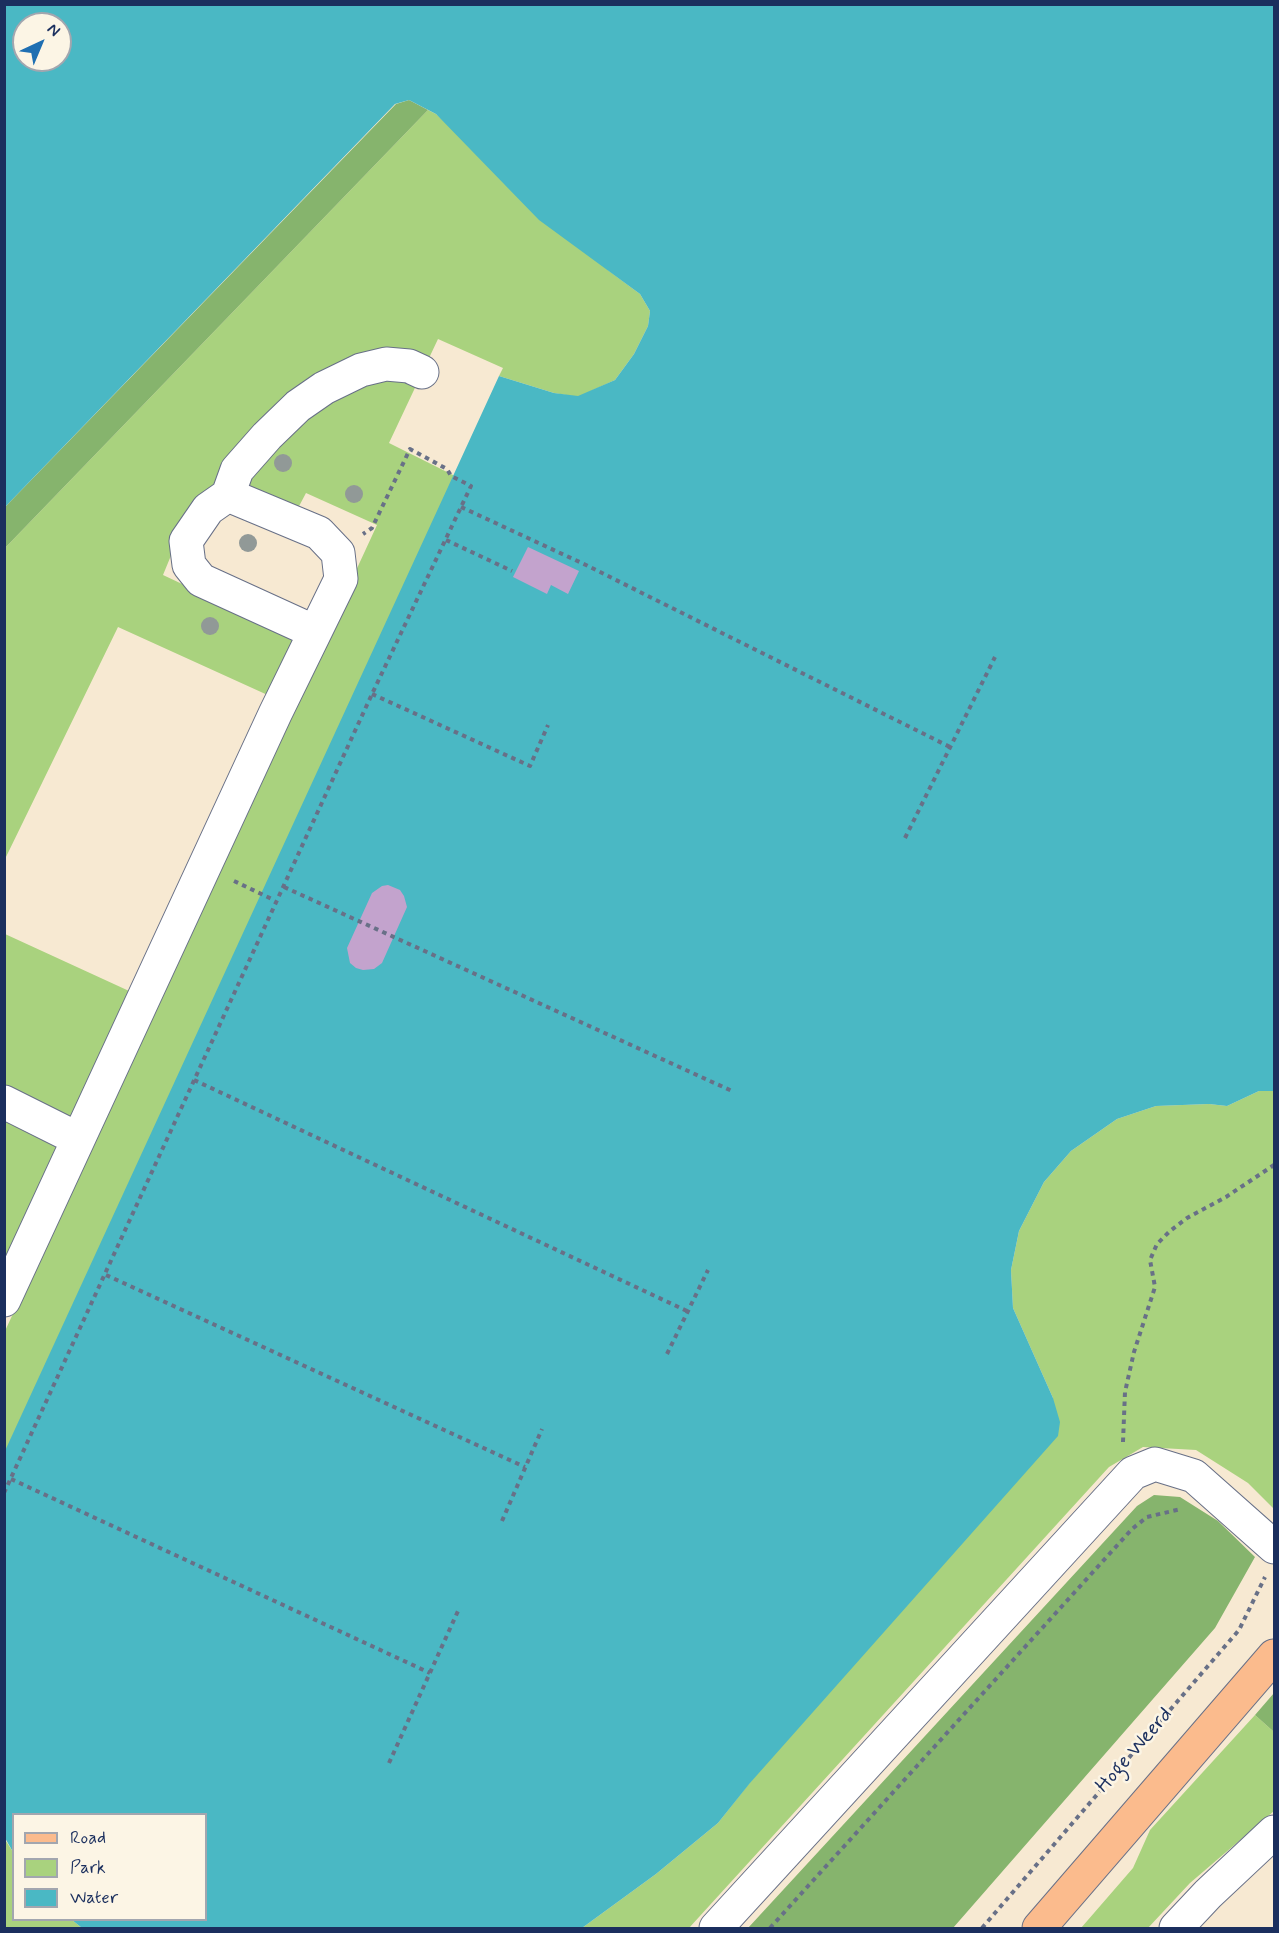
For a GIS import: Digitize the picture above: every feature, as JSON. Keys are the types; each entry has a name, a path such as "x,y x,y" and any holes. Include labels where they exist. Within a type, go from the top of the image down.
{"main road":[{"name":"Hoge Weerd","path":"1039,1929 1275,1656"}],"street":[{"path":"315,632 201,580 189,565 186,542 207,509 228,495 237,470 298,406 324,388 361,370 386,364 409,366 422,372"},
{"path":"4,1300 275,714 341,579 338,553 320,533 228,495"},
{"path":"4,1102 78,1139"},
{"path":"716,1929 1133,1473 1155,1464 1194,1476 1218,1498 1272,1559"},
{"path":"1176,1929 1208,1894 1275,1832"}],"path":[{"path":"4,1493 372,694 471,486 451,476 447,469 410,449 372,528 338,553"},
{"path":"460,507 639,591 950,747"},
{"path":"446,540 512,571"},
{"path":"905,837 995,657"},
{"path":"372,694 530,766 548,725"},
{"path":"232,880 274,900"},
{"path":"284,887 732,1091"},
{"path":"194,1080 687,1311"},
{"path":"1132,1529 1125,1482 1123,1447 1125,1392 1134,1353 1155,1287 1150,1260 1157,1244 1187,1218 1226,1197 1275,1165"},
{"path":"668,1354 708,1270"},
{"path":"105,1275 525,1467"},
{"path":"502,1521 542,1429"},
{"path":"11,1479 430,1673"},
{"path":"770,1929 1132,1529 1147,1517 1172,1510 1206,1506 1218,1498"},
{"name":"Hoge Weerd","path":"982,1929 1239,1630 1272,1559"},
{"path":"389,1763 458,1611"}],"green space":[{"path":"409,100 428,110 5,548 5,507 396,104"},
{"path":"428,110 436,114 609,271 640,294 650,311 648,326 634,354 615,380 578,397 554,393 499,376 503,368 438,339 389,443 455,476 5,1453 5,1331 377,525 306,493 297,510 238,484 186,519 163,575 299,639 272,697 118,627 5,859 5,548"},
{"path":"5,934 140,996 5,1272"},
{"path":"1259,1091 1274,1091 1274,1509 1248,1483 1196,1450 1143,1447 1109,1467 689,1928 582,1928 656,1874 718,1823 1053,1398 1013,1308 1011,1270 1019,1231 1044,1182 1071,1151 1117,1119 1156,1106 1209,1104 1227,1106"},
{"path":"1154,1495 1180,1497 1218,1521 1255,1557 1215,1628 953,1928 748,1928 1137,1506"},
{"path":"1274,1693 1274,1732 1255,1715"},
{"path":"1255,1715 1274,1732 1274,1811 1190,1883 1148,1928 1081,1928 1133,1868 1150,1830"},
{"path":"4,1838 12,1850 12,1921 73,1921 82,1928 5,1928"}],"water":[{"path":"5,5 1274,5 1274,1091 1259,1091 1227,1106 1209,1104 1156,1106 1117,1119 1071,1151 1044,1182 1019,1231 1011,1270 1013,1308 1053,1398 1060,1422 1058,1436 750,1783 718,1823 656,1874 582,1928 82,1928 73,1921 207,1921 207,1813 12,1813 12,1850 5,1838 4,1453 499,376 554,393 578,396 615,380 634,354 648,326 650,311 640,294 539,220 436,114 409,100 395,104 5,507"}],"building":[{"path":"528,547 579,571 568,594 551,585 547,594 513,577"},
{"path":"388,885 400,890 407,907 382,963 374,969 356,968 350,963 347,948 372,893"}]}
